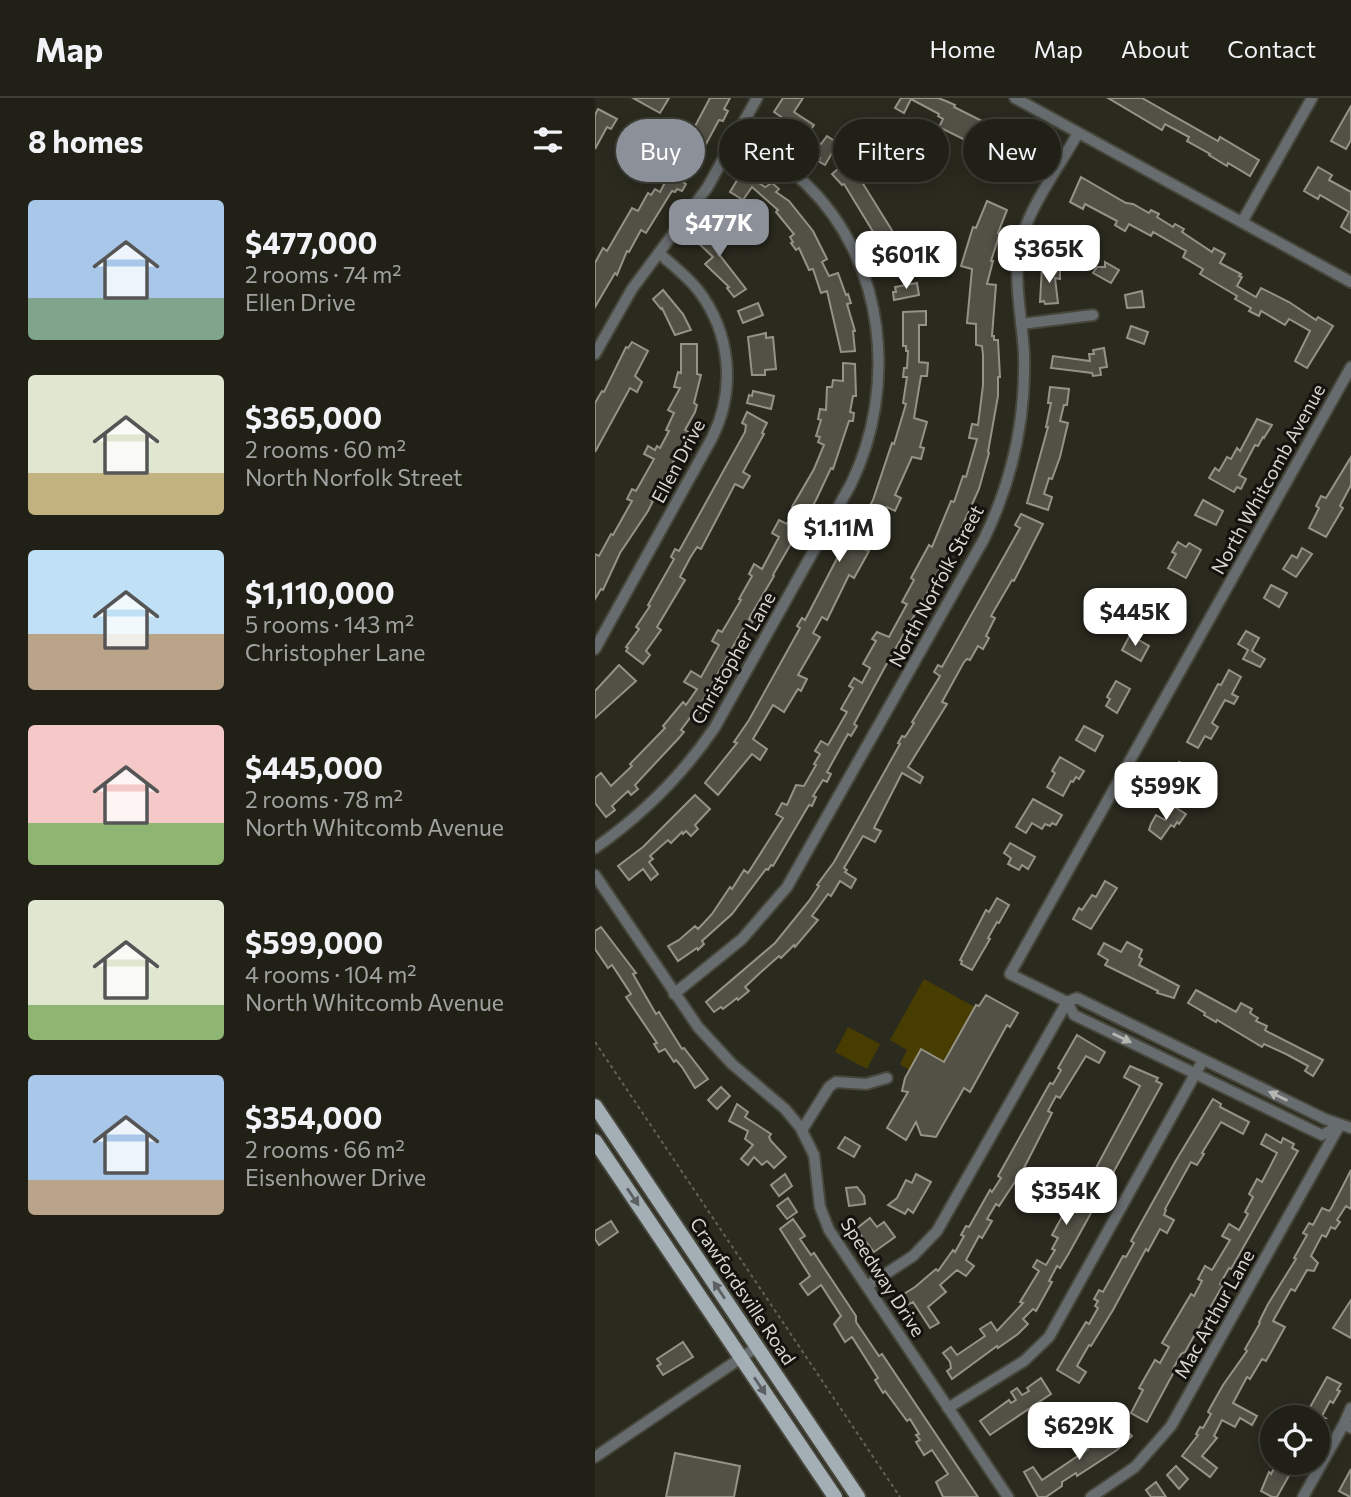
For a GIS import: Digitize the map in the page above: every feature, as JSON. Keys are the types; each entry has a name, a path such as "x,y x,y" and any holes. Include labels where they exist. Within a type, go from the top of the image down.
{"main road":[{"name":"Crawfordsville Road","path":"595,1106 858,1497"},
{"name":"Crawfordsville Road","path":"595,1140 835,1497"}],"street":[{"path":"746,119 757,98"},
{"path":"1015,98 1351,282"},
{"path":"1242,222 1312,98"},
{"name":"North Norfolk Street","path":"674,993 742,939 787,887 975,557 998,508 1015,450 1021,415 1024,375 1017,272 1021,241 1031,216 1078,133"},
{"path":"595,354 632,289 699,200 719,166"},
{"name":"Christopher Lane","path":"595,848 635,818 665,790 715,727 851,484 863,456 873,422 879,383 878,337 868,288 855,255 838,225 805,182"},
{"name":"Ellen Drive","path":"595,649 712,438 726,397 726,356 715,318 696,288 659,253"},
{"path":"1021,324 1093,315"},
{"name":"North Whitcomb Avenue","path":"1066,1002 1010,974 1351,367"},
{"name":"Speedway Drive","path":"595,875 674,993 714,1046 785,1109 802,1130 815,1159 820,1207 824,1219 1008,1497"},
{"path":"867,1286 913,1256 937,1231 1066,1002 1077,998 1345,1127"},
{"path":"1066,1002 1074,1015 1322,1135 1345,1127"},
{"path":"948,1408 1024,1361 1049,1337 1203,1060"},
{"path":"802,1130 829,1087 836,1082 866,1084 887,1078"},
{"name":"Mac Arthur Lane","path":"1091,1497 1135,1467 1171,1426 1345,1127"},
{"path":"595,1457 757,1347"},
{"path":"1303,1497 1348,1426 1351,1408"}],"path":[{"path":"595,1042 899,1497"}],"shaded area":[{"path":"924,979 975,1007 944,1062 921,1049 909,1070 900,1064 907,1050 890,1040"},
{"path":"848,1027 880,1044 867,1069 835,1052"}],"building":[{"path":"633,98 669,98 660,113"},
{"path":"710,98 730,98 724,109 728,111 724,119 719,119 706,144 705,119 699,119"},
{"path":"783,98 803,98 794,112 805,119 784,119 774,112"},
{"path":"901,98 938,98 978,119 963,119 963,139 949,132 949,119 943,119 939,114 911,99 904,113 895,108"},
{"path":"1108,98 1142,98 1218,141 1220,137 1259,160 1250,176 1228,163 1227,166 1187,141 1189,137 1165,124 1162,130"},
{"path":"1351,106 1351,140 1346,149 1331,141"},
{"path":"598,109 617,119 611,129 607,127 595,149 595,115"},
{"path":"827,136 833,140 833,151 825,165 819,162 819,143 821,144"},
{"path":"1318,167 1332,175 1329,180 1351,192 1351,233 1341,227 1349,212 1320,195 1318,199 1304,191"},
{"path":"1081,177 1126,203 1149,213 1151,210 1159,214 1157,217 1173,227 1175,224 1184,229 1182,232 1212,252 1214,248 1225,254 1220,263 1241,274 1237,286 1256,297 1261,288 1316,320 1318,317 1333,326 1307,368 1295,361 1310,331 1289,319 1285,325 1261,311 1259,316 1249,311 1251,308 1235,299 1237,296 1200,274 1203,269 1183,257 1186,251 1153,232 1151,236 1129,224 1125,231 1115,225 1117,221 1085,204 1083,209 1070,202"},
{"path":"665,182 686,184 682,191 672,191 646,233 641,230 629,252 627,251 617,275 615,273 595,307 595,263 603,248 607,251 632,208 638,211 648,193 651,195 655,189 660,192"},
{"path":"736,182 757,182 765,187 772,183 779,189 776,192 789,201 813,231 827,259 822,262 829,276 838,273 846,295 848,294 851,303 847,304 855,331 855,351 841,352 827,291 821,293 813,269 809,270 799,248 796,250 791,243 793,242 790,237 794,234 776,212 778,210 752,187 743,200 730,192"},
{"path":"839,182 862,182 898,240 883,248 844,184"},
{"path":"987,201 1007,210 998,233 987,284 996,285 992,336 994,340 998,340 1000,377 989,453 979,489 951,551 936,575 941,578 936,585 933,583 885,667 854,724 857,726 851,736 848,734 827,772 831,774 827,782 823,780 813,796 816,797 812,806 809,805 773,866 766,869 732,914 702,941 704,944 698,950 697,948 678,961 668,946 695,926 698,929 730,887 732,889 744,870 748,873 783,818 776,814 782,803 787,805 796,785 804,786 820,754 815,751 821,741 828,745 847,712 841,709 853,688 849,686 854,678 862,683 870,668 863,664 876,641 872,639 877,632 889,637 907,604 902,602 914,580 911,578 929,545 932,547 951,501 954,502 963,476 966,477 977,439 969,438 972,424 978,425 983,385 983,355 982,346 976,345 976,324 967,323 972,269 961,266 973,227 976,228"},
{"path":"719,221 726,227 711,244 746,289 734,297 727,288 729,287 705,264 713,257 694,239 706,227 710,230"},
{"path":"1050,237 1065,241 1061,254 1046,249"},
{"path":"902,256 906,268 891,274 886,262"},
{"path":"1105,262 1119,270 1111,283 1093,273 1097,267 1105,267"},
{"path":"1042,267 1060,267 1060,279 1055,278 1058,303 1040,302"},
{"path":"917,283 919,295 894,300 895,287"},
{"path":"663,290 683,314 691,330 675,335 662,308 653,299"},
{"path":"1142,291 1144,307 1127,308 1125,295"},
{"path":"758,303 763,315 743,323 738,311"},
{"path":"926,311 926,325 919,325 919,362 928,363 927,376 921,376 914,418 927,422 920,447 924,448 921,459 912,457 895,495 901,498 895,511 887,507 866,550 869,551 854,578 849,575 827,620 822,617 813,633 820,637 798,675 807,679 801,691 798,689 784,712 773,705 753,739 767,749 760,760 752,754 718,795 705,783 737,743 734,742 800,628 797,626 802,618 805,620 847,539 854,534 873,500 906,404 903,403 907,377 903,377 904,368 907,368 908,351 906,346 903,346 903,312"},
{"path":"1131,326 1148,332 1144,344 1127,338"},
{"path":"766,333 766,338 773,337 776,369 765,370 765,375 752,375 748,337"},
{"path":"632,342 648,351 635,376 642,382 637,392 630,388 595,452 595,403 602,391 604,392 626,347"},
{"path":"681,344 697,344 697,374 701,375 694,403 697,405 695,412 685,430 690,433 651,500 653,501 648,511 620,553 603,590 601,589 595,599 595,554 599,556 611,534 613,535 632,501 627,499 632,489 636,491 654,459 644,454 648,446 655,450 657,446 660,448 669,431 666,430 674,413 668,410 680,388 674,387 678,372 681,373"},
{"path":"1104,348 1107,367 1100,368 1101,375 1051,368 1053,356 1090,361 1089,354 1094,354 1093,350"},
{"path":"843,363 855,364 856,396 853,396 850,412 854,413 853,421 849,421 833,469 831,468 816,500 751,615 749,619 753,621 748,629 743,629 702,702 706,705 700,713 696,710 681,730 684,732 635,785 638,789 631,795 628,791 612,806 615,810 606,817 595,803 595,778 601,773 611,786 632,766 630,764 665,728 663,726 683,702 686,705 697,689 684,682 691,671 701,677 719,645 712,641 718,630 722,632 741,600 739,599 752,576 749,574 754,564 762,569 779,537 772,533 779,520 787,524 795,509 792,507 814,469 824,445 818,442 820,437 816,436 821,420 818,419 820,409 826,410 827,387 832,387 833,380 843,381"},
{"path":"1050,387 1069,389 1067,405 1064,405 1060,421 1068,423 1060,457 1044,494 1052,497 1048,510 1027,503 1048,427"},
{"path":"753,391 774,396 771,409 747,403"},
{"path":"747,412 767,423 762,433 764,434 743,472 750,476 743,488 735,484 701,549 697,547 690,558 680,577 685,580 657,627 661,630 646,651 650,655 643,664 626,651 626,647 639,629 636,627 674,559 671,557 675,549 679,551 745,432 746,425 742,423"},
{"path":"1257,419 1272,425 1258,446 1255,445 1239,475 1246,479 1241,489 1237,487 1234,492 1209,478 1215,468 1219,471 1227,457 1231,459 1237,448 1240,451"},
{"path":"1351,457 1351,485 1340,506 1343,508 1326,537 1309,528 1319,508 1316,506 1321,496 1326,498"},
{"path":"1203,500 1223,511 1216,525 1195,515"},
{"path":"1021,514 1043,524 1014,581 1012,580 991,616 995,618 983,649 978,646 970,660 964,662 942,702 947,704 908,767 923,777 920,783 902,773 874,828 881,831 875,842 863,836 844,868 847,870 845,872 856,879 851,888 840,881 831,896 828,894 812,916 818,920 795,947 794,945 761,972 745,987 749,991 738,1000 737,998 723,1009 721,1007 714,1012 706,1002 775,943 809,901 834,862 900,744 898,743 914,723 912,722 940,676 934,672 938,665 942,667 1020,528 1015,525"},
{"path":"1178,542 1186,547 1189,543 1201,550 1186,578 1168,568 1176,554 1172,552"},
{"path":"1302,548 1312,554 1296,577 1283,569 1292,555 1297,558"},
{"path":"1271,585 1287,593 1279,607 1264,598"},
{"path":"1158,589 1175,595 1168,613 1166,612 1161,620 1143,610"},
{"path":"1246,631 1259,638 1252,651 1265,659 1260,667 1243,659 1248,650 1238,644"},
{"path":"1130,635 1149,646 1141,661 1122,650"},
{"path":"619,665 636,681 595,718 595,691"},
{"path":"1229,670 1241,677 1232,694 1238,697 1234,704 1225,700 1212,723 1218,727 1211,739 1205,736 1198,748 1187,742 1218,684 1221,685"},
{"path":"1116,681 1130,689 1117,713 1106,706 1110,699 1107,697"},
{"path":"1084,726 1103,736 1095,751 1076,740"},
{"path":"1060,757 1084,771 1079,779 1076,777 1071,781 1063,796 1047,787"},
{"path":"1179,762 1191,768 1175,793 1164,787"},
{"path":"695,795 710,809 695,825 698,829 691,836 686,831 683,834 682,832 671,843 668,840 650,856 653,859 649,862 658,874 651,880 643,869 629,880 618,866 643,847"},
{"path":"1033,799 1062,815 1056,825 1045,824 1042,829 1032,823 1026,833 1016,827"},
{"path":"1173,806 1186,814 1179,824 1177,822 1174,827 1171,825 1161,839 1149,830 1151,824 1156,815 1165,820"},
{"path":"1010,843 1035,857 1028,869 1022,865 1019,870 1008,864 1011,858 1004,853"},
{"path":"1105,881 1117,888 1091,929 1073,919 1079,908 1082,910 1092,895 1096,897"},
{"path":"997,898 1009,905 972,970 961,964 960,960 986,910 989,912"},
{"path":"601,927 636,973 633,974 656,1014 659,1012 682,1049 684,1048 708,1079 695,1088 682,1067 676,1060 674,1062 665,1049 659,1052 654,1044 657,1043 626,997 631,994 612,965 608,968 595,949 595,931"},
{"path":"1127,942 1142,950 1139,965 1179,986 1174,998 1157,993 1158,991 1105,965 1108,960 1098,954 1104,943 1121,952"},
{"path":"1196,990 1236,1012 1241,1003 1252,1009 1250,1013 1258,1018 1256,1021 1267,1026 1265,1030 1323,1060 1313,1076 1305,1071 1308,1066 1264,1044 1262,1047 1204,1015 1205,1013 1188,1003"},
{"path":"986,995 1018,1013 1010,1027 1007,1025 970,1092 964,1088 936,1137 921,1135 916,1122 906,1140 887,1128 908,1092 902,1091 905,1078 921,1049 944,1062 976,1005 979,1006"},
{"path":"1077,1035 1105,1052 1099,1063 1086,1056 1060,1098 1056,1096 1048,1111 1052,1113 1024,1168 999,1206 996,1204 987,1219 992,1221 982,1238 979,1236 966,1260 974,1266 966,1276 957,1270 940,1285 946,1292 928,1307 939,1323 930,1328 913,1302 906,1306 899,1297 936,1269 938,1271 953,1250 955,1252 966,1226 969,1227 990,1190 992,1192 1001,1178 998,1176 1050,1083 1053,1084 1061,1070 1058,1068"},
{"path":"1130,1066 1158,1078 1156,1081 1162,1084 1069,1253 1060,1268 1057,1266 1049,1281 1052,1282 1036,1311 1033,1309 1023,1319 1028,1324 1018,1334 952,1379 947,1371 951,1368 950,1362 943,1353 951,1347 957,1355 985,1336 980,1329 991,1322 997,1331 1023,1303 1020,1302 1039,1271 1033,1267 1037,1260 1046,1265 1055,1250 1052,1249 1058,1238 1052,1235 1064,1213 1060,1211 1067,1200 1074,1204 1088,1178 1090,1179 1140,1086 1124,1077"},
{"path":"721,1087 730,1096 717,1109 708,1100"},
{"path":"1213,1099 1221,1104 1220,1107 1249,1122 1243,1134 1221,1122 1197,1165 1191,1162 1165,1209 1164,1215 1174,1220 1167,1233 1160,1229 1148,1251 1146,1249 1113,1310 1091,1346 1089,1345 1077,1366 1086,1372 1079,1383 1057,1370 1086,1322 1089,1324 1098,1308 1095,1306 1098,1301 1094,1299 1099,1290 1103,1292 1123,1256 1126,1257 1134,1243 1131,1241"},
{"path":"737,1104 748,1112 745,1117 771,1134 771,1141 786,1157 774,1168 767,1161 762,1165 754,1157 748,1165 741,1159 753,1145 745,1139 748,1131 729,1121"},
{"path":"1266,1134 1281,1143 1283,1138 1294,1144 1292,1148 1298,1151 1220,1284 1223,1285 1185,1352 1181,1354 1147,1422 1131,1413 1143,1390 1139,1388 1155,1360 1160,1363 1169,1347 1162,1343 1191,1294 1194,1296 1202,1281 1198,1279 1205,1266 1212,1270 1230,1240 1222,1236 1229,1224 1239,1230 1248,1214 1245,1212 1253,1197 1249,1194 1257,1179 1262,1182 1277,1153 1261,1144"},
{"path":"845,1137 860,1146 854,1157 838,1148"},
{"path":"1351,1170 1351,1209 1346,1206 1335,1229 1331,1227 1326,1237 1322,1235 1311,1256 1318,1263 1314,1271 1307,1270 1295,1291 1291,1289 1273,1321 1285,1327 1266,1361 1262,1359 1250,1379 1247,1377 1233,1403 1257,1416 1252,1425 1240,1418 1235,1427 1222,1420 1214,1436 1217,1438 1202,1456 1217,1468 1210,1477 1182,1456 1198,1435 1196,1434 1200,1427 1203,1428 1211,1414 1208,1412 1223,1385 1247,1351 1245,1349 1268,1304 1296,1259 1294,1258 1307,1235 1303,1233 1309,1223 1313,1225 1322,1208 1329,1211 1331,1209"},
{"path":"785,1174 792,1186 779,1196 771,1185"},
{"path":"916,1174 931,1182 913,1213 908,1209 905,1214 888,1205 897,1198 906,1180 912,1183"},
{"path":"857,1187 864,1196 865,1204 849,1206 846,1188"},
{"path":"788,1198 797,1212 787,1219 777,1206"},
{"path":"870,1218 877,1227 884,1222 895,1237 874,1252 856,1229"},
{"path":"793,1219 805,1236 800,1239 811,1255 814,1253 856,1316 856,1322 879,1356 882,1354 978,1497 943,1497 936,1482 948,1474 932,1450 924,1455 916,1442 920,1440 916,1435 919,1434 910,1419 907,1421 885,1391 883,1393 875,1380 878,1378 852,1337 845,1342 834,1324 841,1316 821,1285 808,1295 800,1284 810,1276 780,1229"},
{"path":"611,1221 618,1232 599,1245 595,1239 595,1231"},
{"path":"1351,1300 1351,1338 1333,1328"},
{"path":"683,1342 693,1357 663,1375 657,1366 661,1364 657,1359"},
{"path":"1327,1377 1341,1384 1333,1403 1330,1401 1328,1405 1311,1405"},
{"path":"1041,1378 1051,1394 990,1435 980,1421 1009,1400 1011,1403 1016,1400 1011,1392 1017,1388 1022,1395"},
{"path":"1120,1424 1132,1436 1117,1450 1077,1476 1076,1473 1062,1482 1062,1486 1046,1497 1038,1497 1024,1472 1033,1467 1042,1480 1088,1449 1082,1440 1094,1434 1099,1442"},
{"path":"675,1453 740,1466 734,1497 666,1497"},
{"path":"1176,1466 1188,1479 1179,1489 1167,1475"},
{"path":"1351,1469 1351,1497 1350,1497 1339,1491"},
{"path":"1268,1475 1289,1475 1277,1497 1261,1491"},
{"path":"1156,1482 1166,1497 1151,1497 1146,1490"}]}
